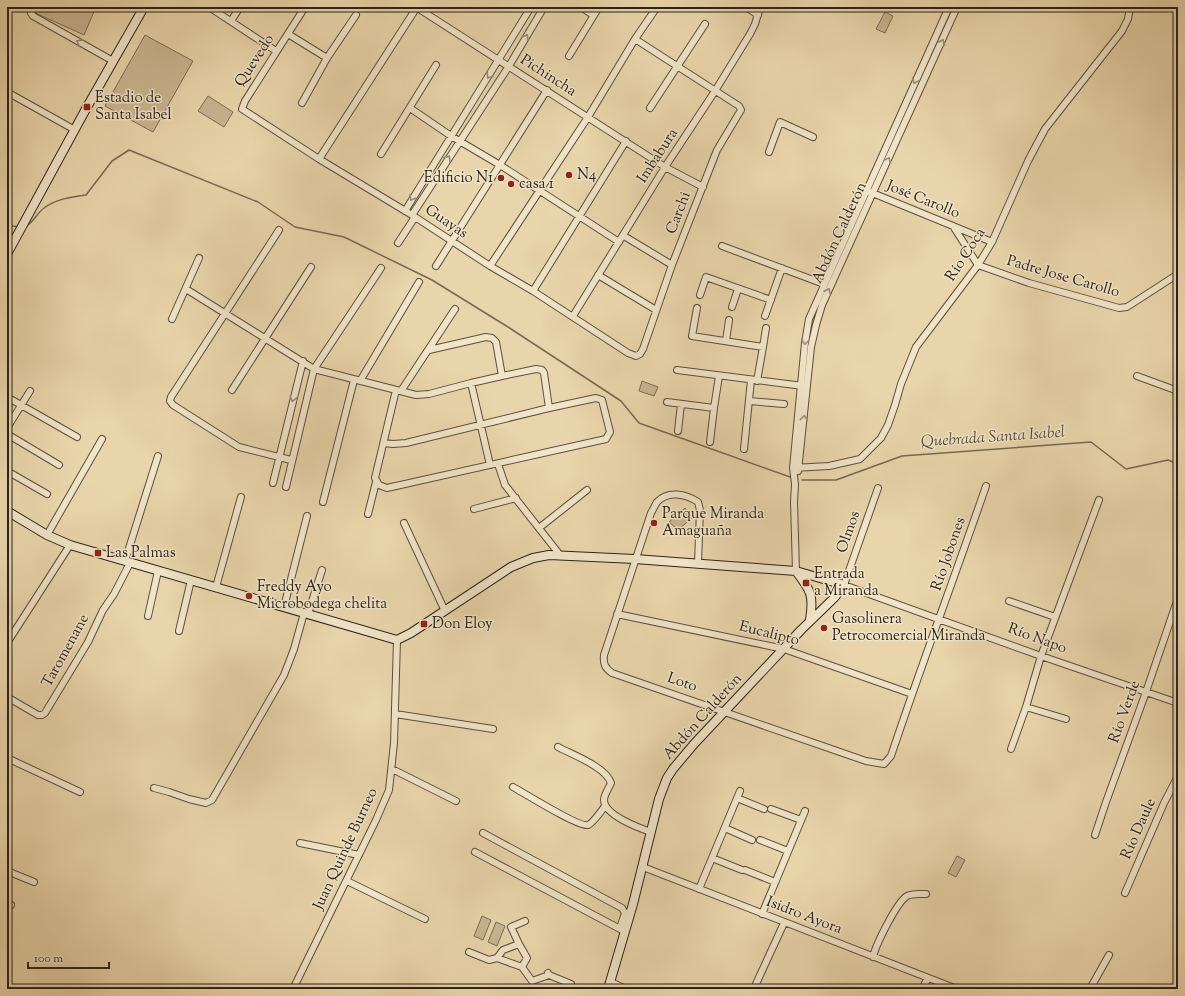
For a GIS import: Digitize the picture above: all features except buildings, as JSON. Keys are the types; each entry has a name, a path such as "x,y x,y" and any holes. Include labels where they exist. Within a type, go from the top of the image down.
{"street":[{"path":"32,7 31,13 33,16 113,60"},
{"path":"7,254 113,60 144,7"},
{"path":"209,7 276,51"},
{"path":"231,21 240,7"},
{"name":"Quevedo","path":"242,109 245,101 304,7"},
{"path":"319,158 417,7"},
{"name":"Pichincha","path":"417,7 665,167 703,187"},
{"path":"405,211 531,7"},
{"path":"398,243 459,141 509,66 544,7"},
{"path":"581,7 593,15"},
{"path":"569,56 599,7"},
{"path":"490,266 538,190 588,117 635,39 657,7"},
{"path":"746,7 758,14"},
{"name":"Imbabura","path":"573,316 624,236 665,167 716,91 750,34 760,7"},
{"name":"Abdón Calderón","path":"796,571 794,502 808,319 949,7"},
{"name":"Abdón Calderón","path":"804,386 811,347 822,305 958,7"},
{"name":"Río Coca","path":"796,468 829,466 860,458 881,438 888,425 901,384 916,347 978,265 992,242 1028,161 1045,129 1122,31 1128,19 1130,7"},
{"path":"302,103 327,58 356,15"},
{"path":"650,108 705,24"},
{"path":"288,34 327,58"},
{"path":"635,39 716,91"},
{"path":"381,154 436,65"},
{"path":"436,266 547,90"},
{"name":"Carchi","path":"636,356 640,354 643,349 672,265 717,150 741,110 739,106 716,91"},
{"path":"7,92 75,130"},
{"path":"410,108 450,136 500,165 619,242"},
{"name":"Guayas","path":"242,109 414,216 490,266 573,316 628,353 636,356"},
{"path":"769,152 780,122 813,137"},
{"path":"533,291 626,141"},
{"name":"José Carollo","path":"866,191 992,242"},
{"path":"953,226 978,265"},
{"path":"280,230 171,397 170,401 173,405 239,447 291,460"},
{"path":"624,236 672,265"},
{"path":"722,246 824,284"},
{"path":"172,319 199,258"},
{"name":"Padre Jose Carollo","path":"978,265 1029,283 1119,308 1127,307 1178,274"},
{"path":"232,390 312,267"},
{"path":"286,487 291,460 314,369 381,268"},
{"path":"765,316 782,268"},
{"path":"598,275 656,310"},
{"path":"700,295 706,277 771,300"},
{"path":"323,502 357,380 419,282"},
{"path":"186,289 314,369 416,395 422,395 536,369 542,370 544,373 550,408"},
{"path":"732,307 738,289"},
{"path":"697,308 692,336 763,347"},
{"path":"368,514 376,482 375,478 399,390 429,350 455,309"},
{"path":"726,341 729,320"},
{"path":"744,449 749,401 763,347 766,328"},
{"path":"429,350 486,337 492,338 497,345 502,376"},
{"path":"273,483 303,361"},
{"path":"677,370 804,386"},
{"path":"710,442 719,376"},
{"path":"1137,376 1178,390"},
{"path":"471,383 490,466"},
{"path":"7,428 30,391"},
{"path":"7,397 77,437"},
{"path":"376,482 384,487 392,488 606,439 610,432 602,400 596,398 481,424 406,443 384,443"},
{"path":"749,401 784,404"},
{"path":"667,402 714,408"},
{"path":"678,431 681,404"},
{"path":"7,434 59,465"},
{"path":"47,535 102,439"},
{"name":"Taromenane","path":"7,697 38,715 42,716 45,713 81,654 103,610 114,594 128,562 158,456"},
{"path":"498,464 505,484 560,555"},
{"path":"7,471 47,494"},
{"name":"Río Jobones","path":"884,764 891,756 986,486"},
{"name":"Olmos","path":"844,585 878,488"},
{"path":"539,528 587,490"},
{"name":"Loto","path":"698,563 700,510 698,502 692,498 680,494 668,495 658,501 651,513 616,614 604,655 603,663 606,669 866,761 884,764"},
{"path":"216,588 241,497"},
{"path":"474,509 516,498"},
{"path":"1011,749 1026,707 1041,656 1099,500"},
{"path":"7,513 47,535 70,545 397,640"},
{"path":"284,607 307,516"},
{"path":"404,523 445,611"},
{"path":"7,643 70,545"},
{"name":"Río Napo","path":"397,640 445,611 512,566 548,554 698,563 796,571 844,585 1041,656 1178,703"},
{"path":"154,788 170,792 189,800 206,803 212,800 284,675 322,570"},
{"path":"148,616 158,571"},
{"path":"796,571 810,589 812,605 810,620"},
{"path":"179,631 191,580"},
{"name":"Abdón Calderón","path":"609,987 623,930 633,907 662,792 673,769 810,620 834,598 844,585"},
{"name":"Río Verde","path":"1095,835 1178,598"},
{"path":"1009,601 1055,617"},
{"name":"Eucalipto","path":"616,614 784,649 912,694"},
{"name":"Juan Quinde Burneo","path":"293,989 347,881 389,790 395,714 397,640"},
{"path":"1026,707 1066,719"},
{"path":"395,714 493,729"},
{"path":"558,747 603,771 610,779 611,783 604,798 605,806 619,818 651,832"},
{"path":"7,758 80,792"},
{"path":"391,770 396,771 456,801"},
{"name":"Río Daule","path":"1124,893 1164,803 1178,776"},
{"path":"513,787 583,825 590,824 605,806"},
{"path":"699,889 740,791"},
{"path":"737,798 764,809"},
{"path":"771,809 801,820"},
{"path":"762,914 805,811"},
{"path":"725,828 752,840"},
{"path":"483,833 624,910 633,907"},
{"path":"760,840 788,851"},
{"path":"300,843 359,855"},
{"path":"475,852 623,930 624,910"},
{"path":"712,858 775,882"},
{"name":"Isidro Ayora","path":"643,867 957,989"},
{"path":"7,871 34,882"},
{"path":"347,881 424,920"},
{"path":"873,957 897,907 908,895 926,894"},
{"path":"522,967 526,958 511,927 525,921"},
{"path":"756,984 784,923"},
{"path":"497,958 503,950 519,944"},
{"path":"469,952 489,960 497,958 522,967 532,981 549,973 571,984"},
{"path":"1090,989 1109,955"},
{"path":"922,989 928,978"},
{"path":"609,987 626,989"}],"shaded area":[{"path":"35,7 96,7 84,35 33,12"},
{"path":"885,12 893,16 885,33 876,29"},
{"path":"145,35 193,61 153,132 105,106"},
{"path":"208,96 233,112 224,127 198,111"},
{"path":"642,381 658,387 654,396 639,391"},
{"path":"685,508 693,517 678,530 669,522"},
{"path":"957,856 965,860 956,877 948,873"},
{"path":"482,916 491,920 483,940 474,936"},
{"path":"496,922 505,926 497,946 488,942"}],"waterway":[{"path":"26,226 42,210 54,202 86,195 112,161 129,150 258,202 295,227 344,237 432,280 508,327 621,401 639,423 790,477"},
{"path":"7,225 19,227"},
{"name":"Quebrada Santa Isabel","path":"802,480 836,480 902,456 1091,442 1126,469 1168,460 1178,464"}],"place":[{"name":"Estadio de Santa Isabel","path":"87,107"},
{"name":"N4","path":"569,175"},
{"name":"Edificio N1","path":"501,178"},
{"name":"casa 1","path":"511,184"},
{"name":"Parque Miranda Amaguaña","path":"654,523"},
{"name":"Las Palmas","path":"98,553"},
{"name":"Entrada a Miranda","path":"806,583"},
{"name":"Freddy Ayo Microbodega chelita","path":"249,596"},
{"name":"Don Eloy","path":"424,624"},
{"name":"Gasolinera Petrocomercial Miranda","path":"824,628"}]}
